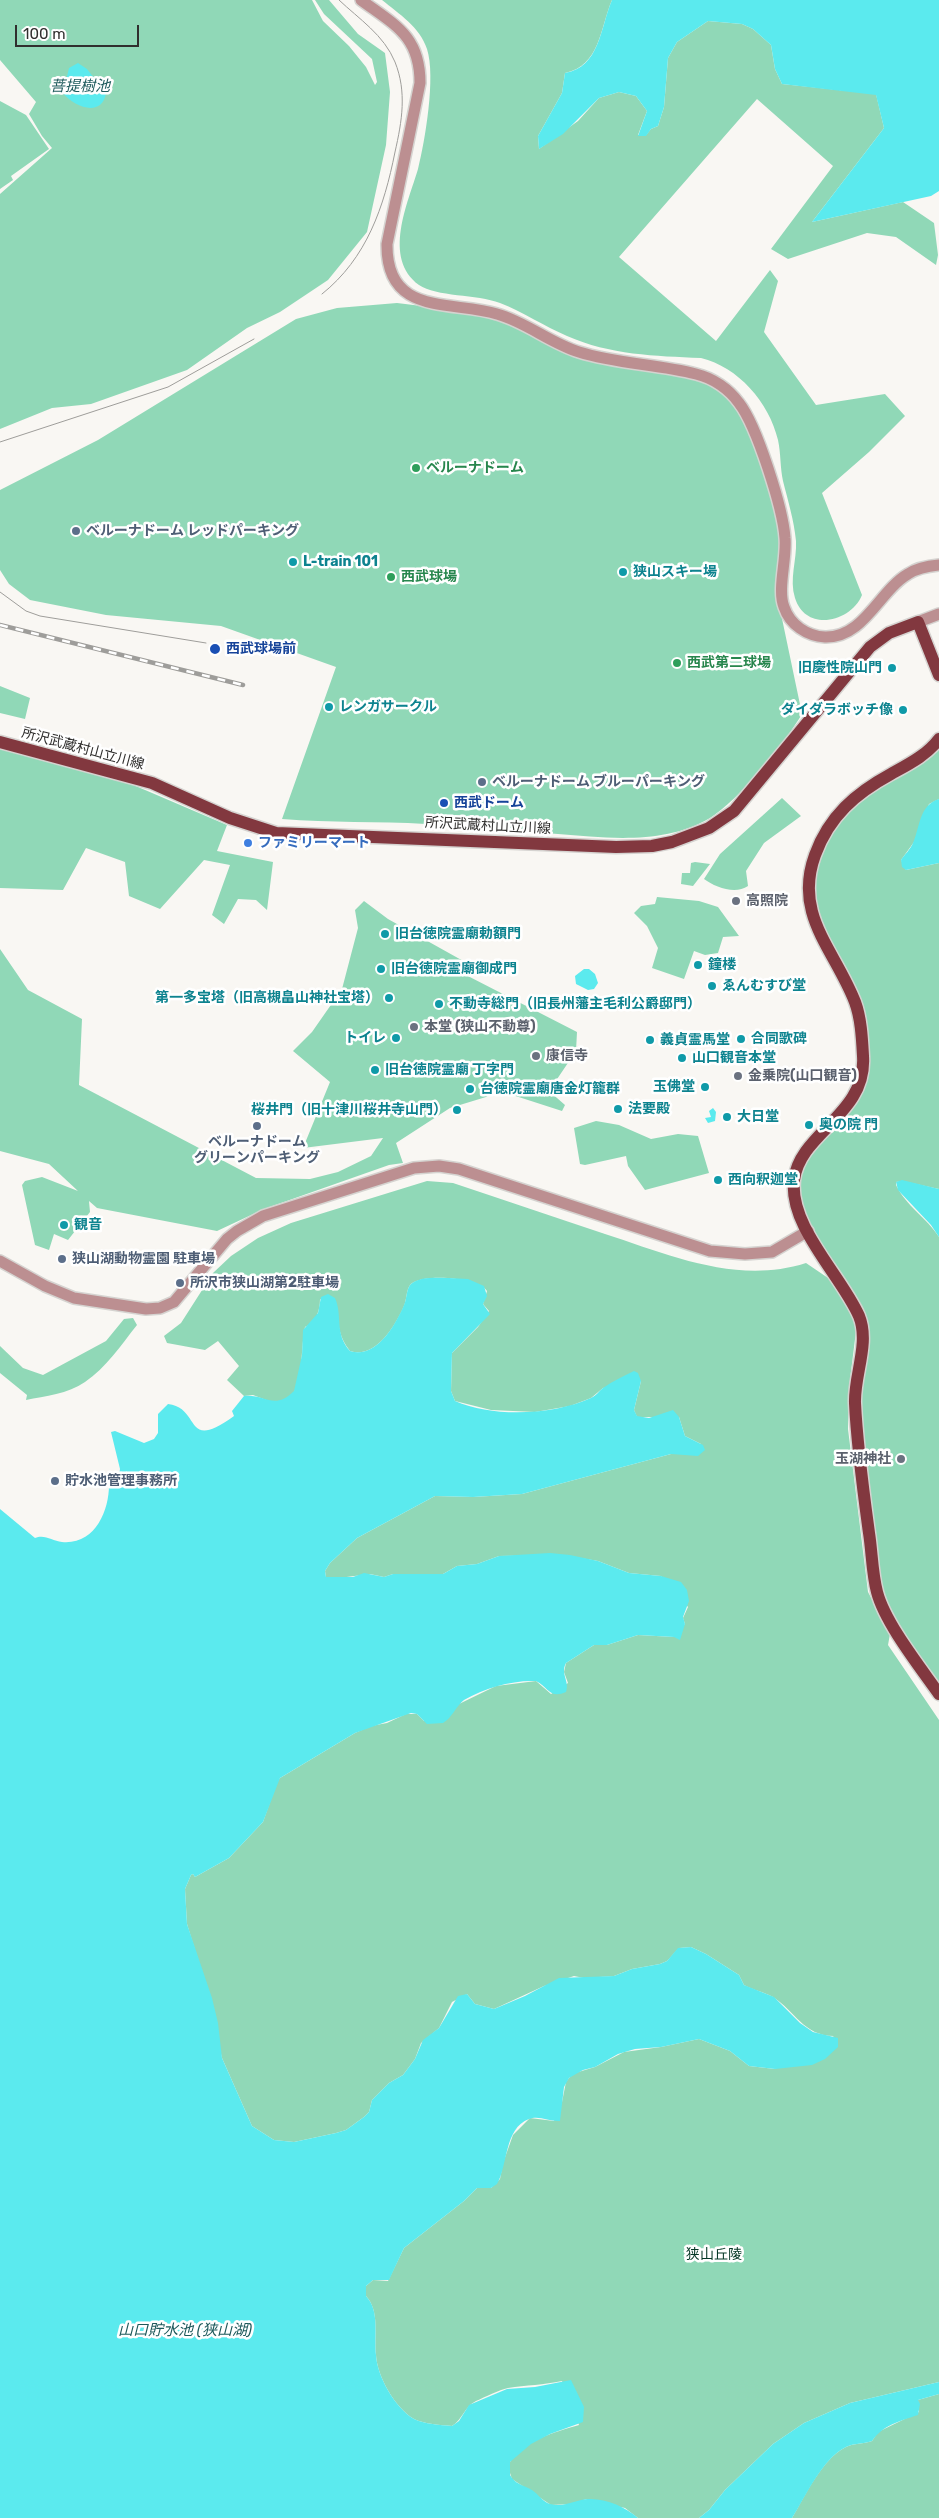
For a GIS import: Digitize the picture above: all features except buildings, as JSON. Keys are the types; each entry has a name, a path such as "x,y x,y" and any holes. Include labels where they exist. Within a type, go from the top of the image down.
{"main road":[{"name":"所沢武蔵村山立川線","path":"0,742 152,783 230,818 276,833 616,847 652,846 698,834 734,811 747,798 870,647 883,636 918,622"},
{"path":"918,622 939,675"},
{"path":"939,739 931,749 863,791 846,804 827,829 814,858 808,891 809,906 817,928 856,1004 863,1059 863,1076 858,1089 800,1162 794,1178 795,1200 808,1231 859,1317 863,1335 855,1400 860,1466 877,1593 887,1615 939,1694"}],"street":[{"path":"361,0 403,31 415,50 420,69 420,83 388,244 388,259 394,275 405,291 427,304 476,309 499,314 564,347 591,356 704,376 730,393 739,403 750,421 779,503 785,539 783,602 790,618 802,630 824,637 846,632 860,622 907,574 939,565"},
{"path":"918,622 939,614"},
{"path":"0,1261 45,1286 74,1298 146,1309 160,1308 174,1302 220,1247 237,1231 250,1223 300,1203 423,1166 459,1169 710,1251 745,1254 772,1252 808,1231"}],"green space":[{"path":"0,0 312,0 323,21 349,46 366,67 375,85 377,82 372,59 324,14 315,0 329,0 358,34 385,53 390,92 386,145 367,232 328,280 280,312 247,328 187,370 91,404 52,408 0,429 0,194 52,148 42,136 29,114 36,102 0,60"},
{"path":"382,0 612,0 592,54 577,69 565,73 562,93 538,136 539,149 578,121 599,98 619,92 636,96 647,111 638,135 646,135 651,129 658,126 664,107 668,58 677,42 708,21 742,24 753,29 771,45 775,69 782,84 876,94 884,128 812,222 903,202 934,223 938,255 936,265 896,237 867,233 788,259 771,249 833,166 757,99 619,257 716,341 770,270 778,281 764,332 816,405 885,394 905,416 869,452 822,493 862,595 848,612 828,620 818,620 809,616 801,609 795,598 793,577 796,541 782,476 778,440 767,412 750,388 739,378 727,369 701,358 616,351 583,342 558,332 500,303 426,289 408,274 402,260 401,230 424,142 430,92 429,61 427,49 419,34"},
{"path":"0,101 26,115 49,149 11,176 13,180 0,189"},
{"name":"西武球場","path":"397,303 479,313 625,366 692,378 717,387 736,404 753,441 772,498 780,540 776,590 802,714 784,740 747,785 734,799 710,818 693,827 655,836 636,838 596,837 426,824 282,819 336,667 221,626 106,615 30,600 9,584 0,570 0,490 98,440 296,319 337,308"},
{"path":"0,686 30,698 25,719 0,713"},
{"path":"0,747 124,781 227,825 217,851 273,862 267,910 256,900 238,899 224,924 212,915 230,865 204,860 160,909 129,896 125,862 86,848 63,890 0,888"},
{"path":"931,749 939,750 939,799 929,804 914,842 901,860 906,870 939,863 939,1189 902,1181 896,1182 896,1185 905,1199 939,1237 939,1694 887,1615 860,1466 863,1335 820,1252 794,1189 813,1145 858,1089 861,1032 808,891 835,818"},
{"path":"782,798 801,816 764,843 746,871 748,886 743,889 731,890 714,885 704,879 720,854"},
{"path":"691,863 710,864 693,886 681,884 682,873 690,873"},
{"path":"657,897 699,901 718,907 739,936 723,937 718,953 705,955 694,951 684,979 652,968 658,948 647,926 634,913 641,906 655,904"},
{"path":"364,901 388,919 465,962 462,973 577,1032 576,1051 549,1091 565,1105 562,1111 497,1090 486,1097 450,1108 396,1143 403,1163 389,1165 264,1209 217,1231 97,1208 89,1201 90,1212 68,1240 54,1234 49,1250 35,1245 22,1185 25,1181 42,1177 78,1191 49,1164 0,1151 0,949 28,990 82,1019 79,1085 256,1178 310,1179 338,1172 371,1156 383,1138 303,1148 330,1082 293,1051 312,1032 342,989 358,928 355,910"},
{"path":"596,1121 619,1125 651,1139 678,1134 698,1136 709,1173 645,1190 628,1166 626,1156 585,1165 580,1164 574,1128"},
{"name":"狭山丘陵","path":"427,1181 453,1183 704,1265 755,1271 780,1269 806,1263 831,1280 854,1319 856,1331 849,1388 848,1429 868,1592 890,1634 888,1645 939,1720 939,2382 850,2403 804,2423 773,2444 699,2518 638,2518 625,2508 586,2499 572,2504 551,2505 512,2479 508,2467 519,2451 538,2439 579,2425 562,2381 508,2388 496,2392 472,2404 452,2426 414,2419 400,2407 383,2382 376,2355 375,2316 366,2296 366,2286 373,2280 388,2281 404,2248 464,2201 477,2188 491,2188 500,2179 503,2163 513,2135 530,2118 554,2121 562,2102 566,2082 575,2073 595,2067 624,2052 699,2039 730,2051 749,2066 775,2069 834,2036 815,2032 807,2027 773,1997 744,1985 739,1975 706,1954 691,1947 679,1948 667,1961 660,1964 632,1969 614,1976 584,1978 574,1976 544,1986 494,2009 475,2004 467,1994 452,2002 439,2028 421,2043 415,2059 403,2075 389,2083 372,2100 369,2112 364,2117 346,2130 336,2133 294,2142 274,2140 252,2126 222,2058 198,1960 187,1924 185,1889 191,1875 193,1874 195,1877 229,1858 263,1822 280,1778 355,1733 371,1726 387,1723 406,1714 417,1714 424,1721 496,1686 536,1681 551,1694 568,1683 564,1672 566,1663 594,1645 607,1645 638,1635 674,1637 685,1624 683,1618 688,1607 661,1576 629,1573 598,1561 563,1555 499,1556 477,1564 457,1566 443,1574 393,1574 384,1577 370,1574 331,1579 326,1577 325,1571 330,1563 357,1538 435,1496 473,1497 522,1494 671,1454 682,1454 701,1444 685,1436 679,1417 637,1417 634,1410 641,1381 603,1388 591,1398 570,1406 535,1412 491,1410 455,1401 451,1391 452,1353 478,1327 489,1311 483,1304 487,1291 482,1286 473,1282 450,1278 427,1278 411,1284 404,1306 390,1331 376,1346 359,1352 350,1351 344,1341 339,1326 338,1309 320,1299 317,1316 305,1327 297,1386 290,1396 274,1403 253,1395 244,1396 227,1380 239,1366 218,1341 205,1350 167,1343 164,1336 181,1323 213,1273 231,1256 258,1238 291,1223"},
{"path":"133,1318 137,1325 113,1356 93,1376 71,1389 26,1400 27,1395 0,1373 0,1346 23,1368 43,1375 106,1341 124,1319"},
{"path":"939,2394 939,2518 792,2518 815,2479 829,2460 837,2453 846,2447 872,2441 878,2432 919,2412 918,2400"}],"water":[{"path":"612,0 939,0 939,191 931,196 812,222 884,128 876,95 782,84 775,69 771,45 753,29 742,24 708,21 677,42 668,58 664,107 658,126 651,129 646,136 638,136 647,111 636,96 619,92 599,98 563,134 539,149 538,136 562,93 565,73 577,69 592,55"},
{"name":"菩提樹池","path":"78,63 87,69 106,93 99,106 87,108 80,106 63,93 69,68"},
{"path":"939,799 939,863 906,870 902,867 901,860 913,843 921,817 927,806"},
{"path":"584,969 589,969 595,974 598,983 594,989 588,990 576,984 575,976"},
{"path":"713,1108 716,1112 715,1121 708,1123 705,1118 711,1117 709,1111"},
{"path":"902,1180 939,1189 939,1237 931,1225 898,1190 896,1182"},
{"name":"山口貯水池 (狭山湖)","path":"435,1278 468,1279 484,1286 487,1296 483,1304 490,1314 452,1353 451,1391 455,1401 487,1410 505,1412 542,1411 576,1404 593,1397 607,1385 634,1371 638,1373 641,1381 634,1410 637,1416 649,1418 673,1410 679,1417 685,1436 703,1445 705,1450 698,1456 671,1454 522,1494 473,1497 435,1496 357,1538 330,1563 325,1571 326,1577 353,1577 364,1573 384,1577 393,1574 443,1574 457,1566 477,1564 499,1556 550,1553 570,1555 598,1561 629,1573 661,1576 681,1582 687,1590 689,1601 683,1617 685,1624 680,1640 674,1637 638,1635 607,1645 594,1645 566,1663 564,1671 567,1688 566,1692 561,1694 550,1692 536,1681 508,1683 490,1688 464,1700 443,1723 427,1724 417,1714 411,1713 355,1733 280,1778 263,1822 229,1858 195,1877 193,1874 191,1875 185,1889 187,1924 212,1998 218,2023 222,2058 252,2126 274,2140 294,2142 346,2130 369,2112 372,2100 389,2083 403,2075 415,2059 423,2040 439,2028 458,1996 467,1994 475,2004 494,2009 525,1996 559,1978 614,1976 632,1969 660,1964 667,1961 678,1948 691,1947 706,1954 739,1975 744,1985 774,1997 800,2023 813,2032 838,2038 838,2047 825,2059 812,2065 775,2069 749,2066 730,2051 699,2039 661,2047 635,2049 618,2054 595,2067 583,2070 569,2078 564,2087 560,2121 533,2118 521,2124 515,2130 497,2184 491,2188 477,2188 464,2201 404,2248 389,2280 373,2280 366,2286 366,2296 375,2316 376,2355 383,2382 407,2414 423,2422 452,2426 459,2421 469,2405 507,2389 535,2387 571,2380 584,2407 583,2422 550,2434 531,2444 510,2462 510,2475 517,2482 532,2490 550,2504 561,2505 584,2499 595,2499 621,2507 638,2518 0,2518 0,1509 35,1538 45,1537 62,1542 83,1538 98,1524 106,1505 109,1485 119,1475 120,1469 111,1432 115,1431 144,1443 154,1439 158,1433 158,1414 168,1404 179,1407 200,1430 207,1430 218,1426 234,1416 232,1411 244,1396 275,1401 287,1397 294,1391 302,1355 303,1330 318,1313 321,1297 328,1294 335,1298 340,1331 345,1344 350,1351 359,1352 368,1350 376,1345 390,1331 404,1305 408,1289 415,1281"},
{"path":"939,2382 939,2394 918,2400 920,2404 918,2415 887,2427 872,2441 846,2447 829,2460 815,2479 792,2518 699,2518 773,2444 804,2423 850,2403"}],"tram line":[{"path":"322,294 338,280 351,264 362,248 379,212 391,172 400,129 402,107 399,73 390,52 378,36 339,0"},
{"path":"0,442 168,387 254,339"},
{"path":"0,592 26,611 40,616 206,643"}],"railway":[{"path":"0,625 243,685"}],"place":[{"name":"ベルーナドーム","path":"416,468"},
{"name":"ベルーナドーム レッドパーキング","path":"76,531"},
{"name":"L-train 101","path":"293,562"},
{"name":"狭山スキー場","path":"623,572"},
{"name":"西武球場","path":"391,577"},
{"name":"西武球場前","path":"215,649"},
{"name":"西武第二球場","path":"677,663"},
{"name":"旧慶性院山門","path":"892,668"},
{"name":"レンガサークル","path":"329,707"},
{"name":"ダイダラボッチ像","path":"903,710"},
{"name":"ベルーナドーム ブルーパーキング","path":"482,782"},
{"name":"西武ドーム","path":"444,803"},
{"name":"ファミリーマート","path":"248,843"},
{"name":"高照院","path":"736,901"},
{"name":"旧台徳院霊廟勅額門","path":"385,934"},
{"name":"鐘楼","path":"698,965"},
{"name":"旧台徳院霊廟御成門","path":"381,969"},
{"name":"ゑんむすび堂","path":"712,986"},
{"name":"第一多宝塔（旧高槻畠山神社宝塔）","path":"389,998"},
{"name":"不動寺総門（旧長州藩主毛利公爵邸門）","path":"439,1004"},
{"name":"本堂 (狭山不動尊)","path":"414,1027"},
{"name":"トイレ","path":"396,1038"},
{"name":"合同歌碑","path":"741,1039"},
{"name":"義貞霊馬堂","path":"650,1040"},
{"name":"康信寺","path":"536,1056"},
{"name":"山口観音本堂","path":"682,1058"},
{"name":"旧台徳院霊廟 丁字門","path":"375,1070"},
{"name":"金乗院(山口観音)","path":"738,1076"},
{"name":"玉佛堂","path":"705,1087"},
{"name":"台徳院霊廟唐金灯籠群","path":"470,1089"},
{"name":"法要殿","path":"618,1109"},
{"name":"桜井門（旧十津川桜井寺山門）","path":"457,1110"},
{"name":"大日堂","path":"727,1117"},
{"name":"奥の院 門","path":"809,1125"},
{"name":"ベルーナドーム グリーンパーキング","path":"257,1126"},
{"name":"西向釈迦堂","path":"718,1180"},
{"name":"観音","path":"64,1225"},
{"name":"狭山湖動物霊園 駐車場","path":"62,1259"},
{"name":"所沢市狭山湖第2駐車場","path":"180,1283"},
{"name":"玉湖神社","path":"901,1459"},
{"name":"貯水池管理事務所","path":"55,1481"}]}
